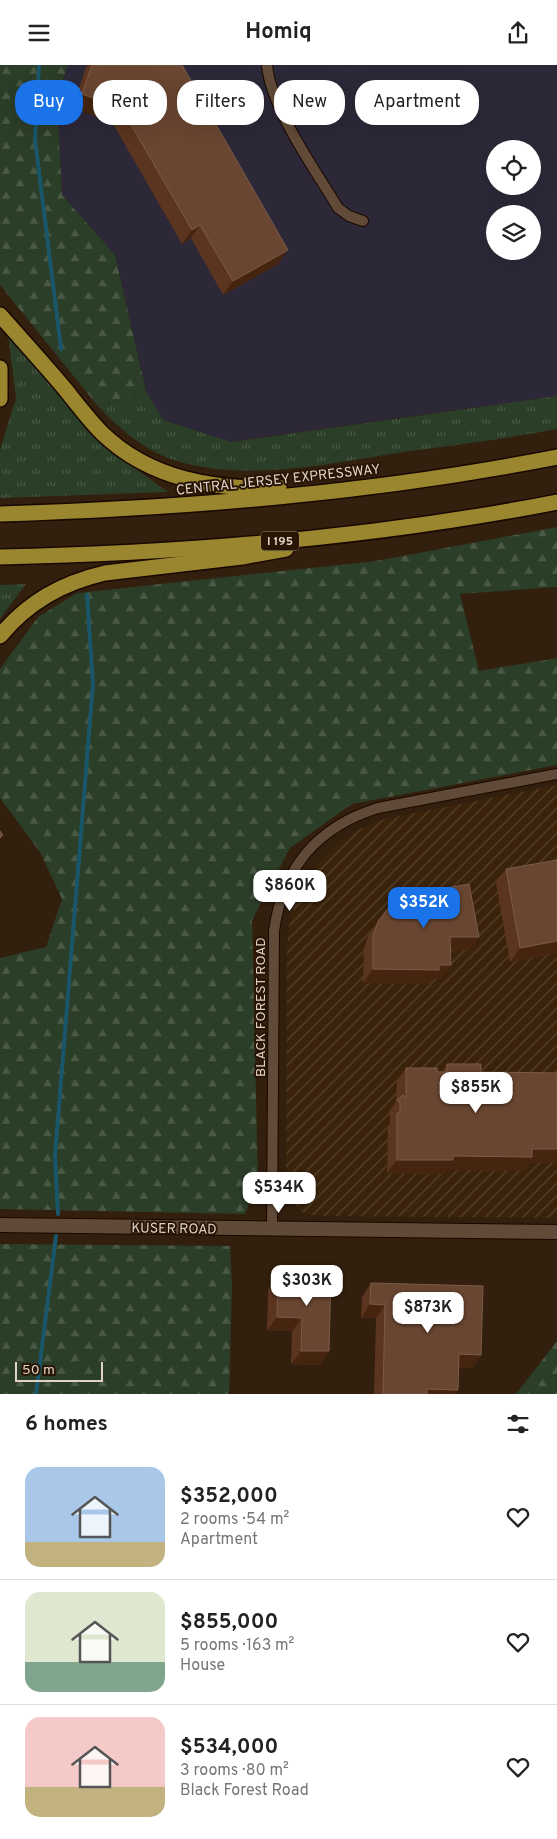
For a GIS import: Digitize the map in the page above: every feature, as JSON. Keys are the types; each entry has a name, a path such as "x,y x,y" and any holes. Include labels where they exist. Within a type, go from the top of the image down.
{"highway":[{"path":"0,315 103,433 143,462 185,480 245,489 443,476"},
{"path":"0,368 0,399"},
{"name":"CENTRAL JERSEY EXPRESSWAY","path":"0,513 195,504 315,493 443,476 557,457"},
{"name":"I 195","path":"0,557 198,548 320,537 447,521 557,502"},
{"path":"0,636 26,609 45,595 85,578 105,573 242,557 447,521"}],"street":[{"path":"267,65 272,93 280,110 338,208 349,216 363,221"},
{"name":"BLACK FOREST ROAD","path":"272,1229 274,931 282,894 291,874 302,858 321,837 360,813 378,808 557,775"},
{"name":"KUSER ROAD","path":"0,1225 557,1232"}],"shaded area":[{"path":"68,65 557,65 557,396 230,442 163,420 146,391 115,255 62,195 58,125 83,125 83,80 63,80"},
{"path":"557,785 557,1218 322,1216 305,1214 291,1202 286,1190 287,950 290,916 302,887 325,856 353,832 384,819"}],"green space":[{"path":"0,65 68,65 63,80 15,80 15,125 58,125 62,195 115,255 146,391 125,399 97,405 0,285"},
{"path":"8,334 99,442 168,492 0,498 0,450 16,398"},
{"path":"146,391 163,420 231,442 557,396 557,429 323,465 268,470 214,469 174,460 150,449 127,433 97,405 125,399"},
{"path":"557,527 557,587 460,594 479,671 557,658 557,765 352,804 290,848 252,920 258,1183 245,1214 0,1209 0,958 46,947 62,899 40,852 0,798 0,669 38,617 77,593 376,561"},
{"path":"26,584 0,619 0,585"},
{"path":"0,1244 230,1246 232,1286 229,1394 0,1394"},
{"path":"557,1341 557,1394 516,1394"}],"building":[{"path":"92,65 182,65 191,80 177,80 177,125 216,125 288,250 233,281 200,225 192,230 131,125 167,125 167,80 93,80 93,98 83,94"},
{"path":"557,860 557,941 520,948 506,869"},
{"path":"469,884 479,937 450,937 451,965 439,965 439,970 373,969 373,935 379,920 389,907 401,899 419,893"},
{"path":"447,1064 481,1064 481,1072 557,1073 557,1149 532,1149 532,1157 453,1156 453,1160 397,1160 397,1113 400,1113 400,1103 397,1100 403,1095 406,1098 406,1068 437,1068 437,1072 447,1072"},
{"path":"278,1275 331,1275 329,1351 301,1351 302,1318 277,1317"},
{"path":"371,1283 483,1286 481,1355 459,1354 458,1390 427,1389 427,1394 383,1394 385,1305 370,1304"}],"waterway":[{"path":"39,65 35,139 61,349"},
{"path":"58,1214 55,1156 93,684 87,595"},
{"path":"36,1394 56,1236"}]}
